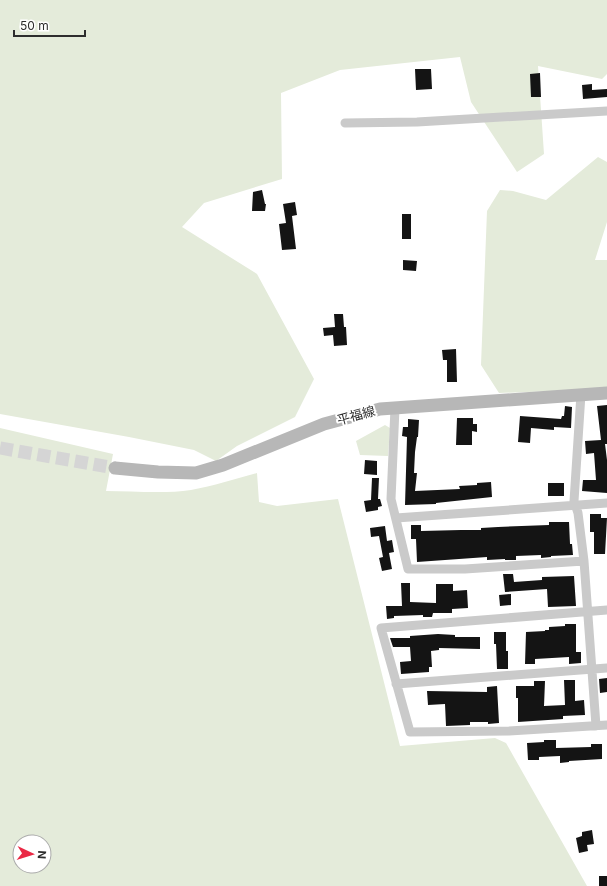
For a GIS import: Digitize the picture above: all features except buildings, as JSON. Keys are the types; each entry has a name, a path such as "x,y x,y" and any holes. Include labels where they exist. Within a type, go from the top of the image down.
{"street":[{"path":"345,124 417,122 607,111"},
{"name":"平福線","path":"115,468 158,472 196,473 222,465 324,424 380,409 607,393"},
{"path":"581,394 574,501 584,561 596,726"},
{"path":"395,408 391,499 408,569 465,569 584,561"},
{"path":"396,518 607,504"},
{"path":"607,610 381,628 410,732 509,731 607,725"},
{"path":"396,684 607,668"}],"green space":[{"path":"0,0 607,0 607,74 602,79 538,66 544,154 517,172 471,102 460,57 340,70 281,93 282,179 204,203 182,227 257,274 314,379 295,417 237,446 216,461 194,450 0,414"},
{"path":"598,157 607,162 607,222 595,260 607,260 607,387 579,390 499,393 481,365 487,211 500,190 513,191 546,200"},
{"path":"385,425 390,428 388,456 360,455 356,441"},
{"path":"0,428 113,454 106,491 160,492 191,490 257,473 259,502 277,506 338,499 400,746 495,738 506,743 587,886 0,886"}],"tunnel":[{"path":"0,448 115,468"}]}
